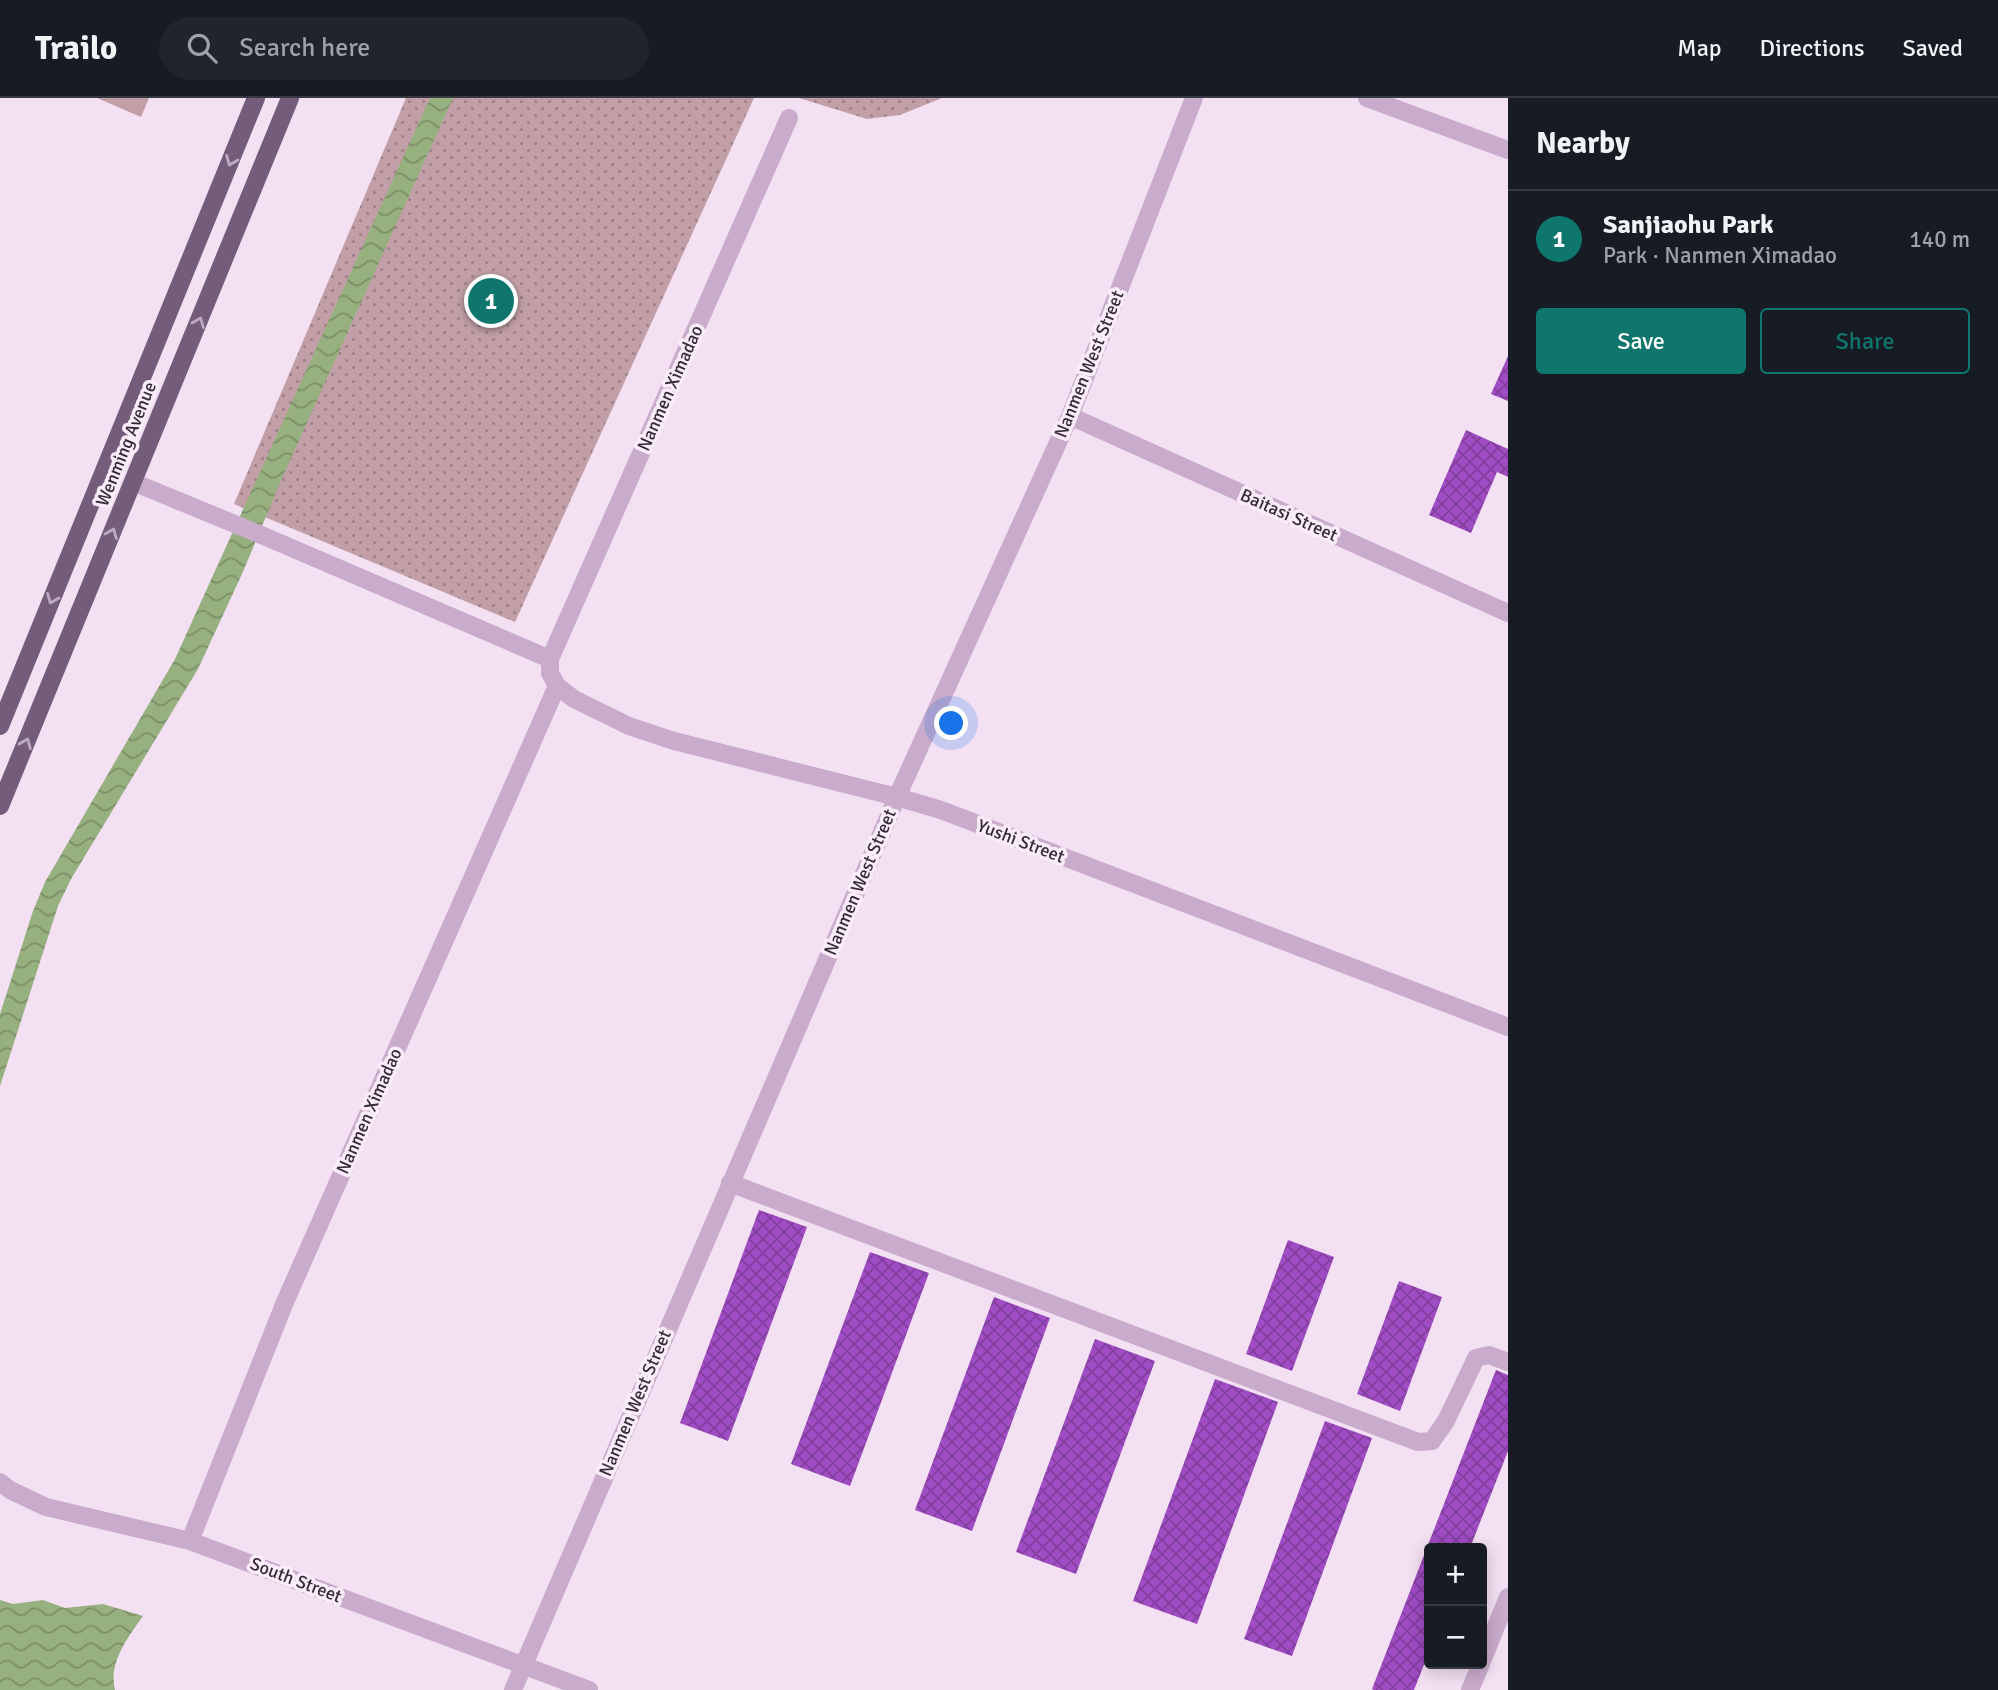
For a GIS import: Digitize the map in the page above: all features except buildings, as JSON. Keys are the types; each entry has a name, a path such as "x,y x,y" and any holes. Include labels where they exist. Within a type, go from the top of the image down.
{"main road":[{"name":"Wenming Avenue","path":"0,726 256,98"},
{"name":"Wenming Avenue","path":"0,806 289,98"}],"street":[{"name":"Nanmen West Street","path":"513,1690 897,797 1070,416 1194,98"},
{"path":"1367,98 1508,150"},
{"name":"Nanmen Ximadao","path":"550,659 789,118"},
{"name":"Baitasi Street","path":"1070,416 1508,613"},
{"path":"133,482 550,659 550,673 557,686"},
{"name":"Nanmen Ximadao","path":"190,1541 285,1302 557,686"},
{"name":"Yushi Street","path":"557,686 575,699 629,726 674,741 941,810 1508,1027"},
{"path":"730,1183 1418,1442 1432,1441 1446,1421 1476,1358 1489,1355 1508,1362"},
{"name":"South Street","path":"0,1482 10,1490 46,1507 190,1541 589,1690"},
{"path":"1487,1648 1508,1597"},
{"path":"1470,1690 1478,1669"}],"shaded area":[{"path":"97,98 149,98 141,117"},
{"path":"406,98 754,98 515,622 234,504"},
{"path":"799,98 942,98 900,115 867,119"}],"water":[{"path":"430,98 453,98 198,669 71,879 58,906 0,1086 0,1014 45,882 175,659"},
{"path":"0,1600 13,1604 43,1600 65,1608 103,1604 143,1616 117,1660 114,1670 115,1690 0,1690"}],"place":[{"name":"Sanjiaohu Park","path":"491,301"}]}
